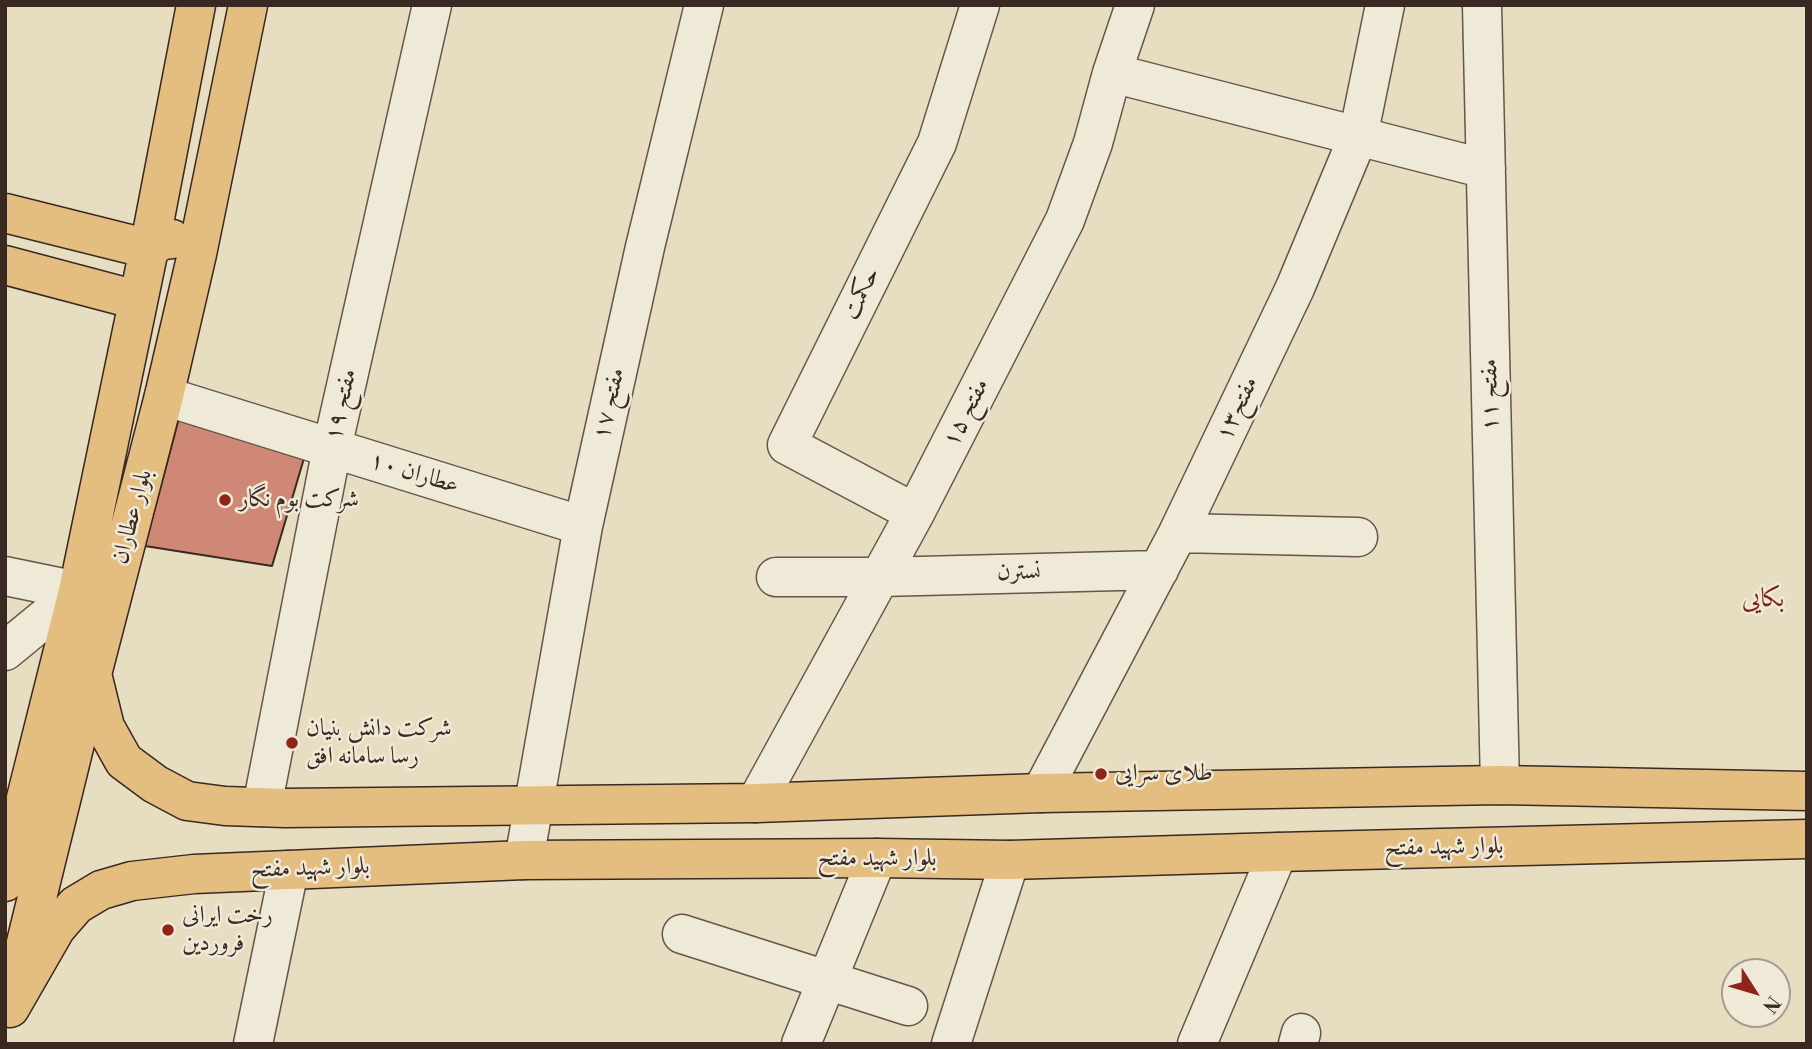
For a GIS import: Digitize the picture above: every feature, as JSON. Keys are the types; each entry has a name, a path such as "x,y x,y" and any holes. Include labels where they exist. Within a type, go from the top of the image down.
{"main road":[{"name":"بلوار عطاران","path":"5,882 78,591 149,249 195,5"},
{"name":"بلوار عطاران","path":"8,1017 164,396 197,254 248,5"},
{"path":"5,213 149,249 162,240 174,239 186,243 197,254"},
{"path":"87,287 104,278 114,259 103,239 94,236"},
{"path":"5,265 137,300"},
{"path":"92,674 105,727 124,761 155,784 187,801 225,806 756,803 1041,793 1500,785 1807,791"},
{"name":"بلوار شهید مفتح","path":"8,1017 57,928 76,905 101,891 132,881 194,874 524,860 1010,860 1807,839"}],"street":[{"name":"مفتح ۱۹","path":"262,807 332,448 432,5"},
{"name":"مفتح ۱۷","path":"524,860 583,526 645,247 704,5"},
{"name":"حکمت","path":"915,513 787,445 937,143 980,5"},
{"name":"مفتح ۱۵","path":"756,803 915,513 1065,220 1093,143 1112,73 1135,5"},
{"name":"مفتح۱۳","path":"1041,793 1178,533 1295,288 1358,137 1385,5"},
{"name":"مفتح ۱۱","path":"1482,5 1500,785"},
{"path":"1112,73 1486,169"},
{"name":"عطاران ۱۰","path":"164,396 583,526"},
{"path":"1178,533 1358,537"},
{"name":"نسترن","path":"776,577 1159,570"},
{"path":"5,576 78,591"},
{"path":"5,651 78,591"},
{"path":"1198,1044 1278,852"},
{"path":"801,1044 877,858"},
{"path":"951,1044 1010,860"},
{"path":"253,1044 289,870"},
{"path":"682,934 908,1006"}],"building":[{"name":"شرکت بوم نگار","path":"180,414 305,455 272,566 145,546"}],"place":[{"name":"شرکت بوم نگار","path":"225,500"},
{"name":"شرکت دانش بنیان رسا سامانه افق","path":"292,743"},
{"name":"طلای سرایی","path":"1101,774"},
{"name":"رخت ایرانی فروردین","path":"168,930"}],"district":[{"name":"بکایی","path":"1763,600"}]}
